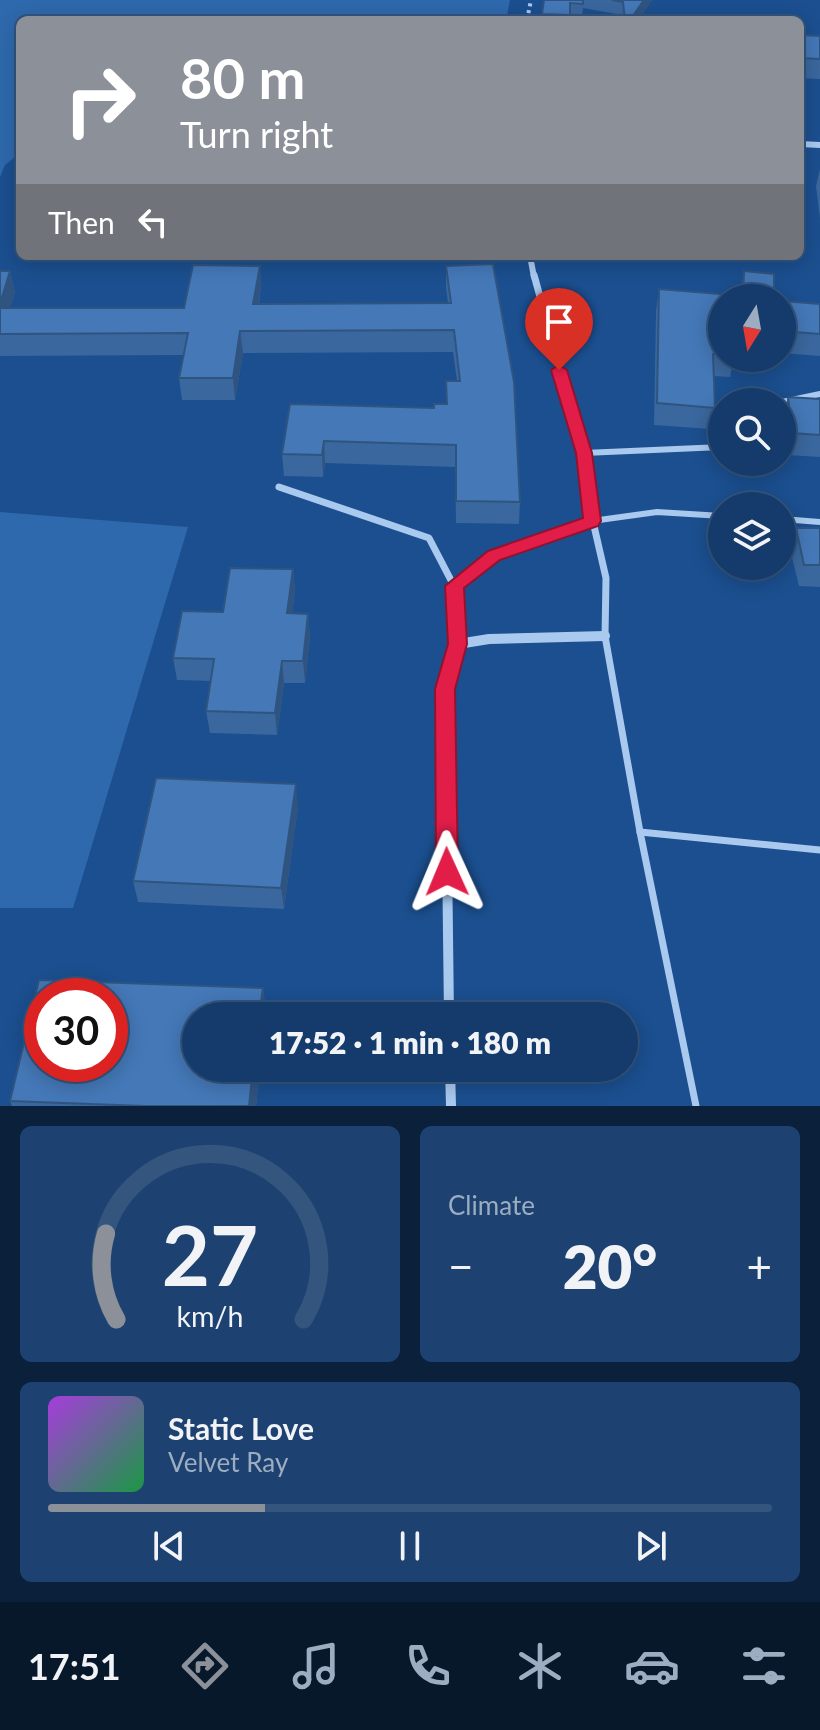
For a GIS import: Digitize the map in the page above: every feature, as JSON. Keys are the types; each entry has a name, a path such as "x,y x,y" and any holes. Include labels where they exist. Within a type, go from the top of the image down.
{"street":[{"path":"458,644 489,639 605,636 608,579 592,521 584,453 535,287 531,260"},
{"path":"279,487 429,538 454,586 458,644 445,689 449,1002"},
{"path":"450,1082 451,1106"}],"lane":[{"path":"796,399 820,394"},
{"path":"584,453 708,448"},
{"path":"454,586 494,555 592,521 657,512 708,515"},
{"path":"796,520 820,522"},
{"path":"605,636 640,832 696,1106"},
{"path":"640,832 820,850"}],"shaded area":[{"path":"0,0 510,0 507,16 16,16 16,156 5,165 0,177"},
{"path":"0,512 188,527 73,908 0,908"}],"building":[{"path":"544,0 583,0 583,4 570,3 570,15 542,14"},
{"path":"612,0 644,0 633,16 625,16 623,2"},
{"path":"804,35 820,36 820,59 804,58"},
{"path":"493,264 514,382 520,502 456,501 456,445 324,441 322,455 282,454 290,404 434,408 434,404 447,404 446,381 460,381 454,330 240,331 233,378 179,378 188,333 0,334 0,308 184,308 193,265 260,266 253,304 451,303 446,266"},
{"path":"0,271 10,271 0,304"},
{"path":"744,271 774,274 774,284 743,284"},
{"path":"659,289 708,293 708,372 714,372 714,388 708,388 708,407 657,403"},
{"path":"796,302 820,304 820,334 796,332"},
{"path":"796,398 820,399 820,435 796,433"},
{"path":"796,528 820,528 820,565 804,565"},
{"path":"230,568 293,569 287,613 308,614 303,661 282,661 275,713 206,711 214,659 173,658 182,611 223,612"},
{"path":"156,778 296,784 281,888 133,881"},
{"path":"128,983 263,988 261,1002 182,1002 182,1082 252,1082 249,1106 10,1101 24,1043 24,1082 128,1082"}],"route":[{"path":"447,872 445,689 458,644 454,586 494,555 592,521 584,453 559,370"}]}
